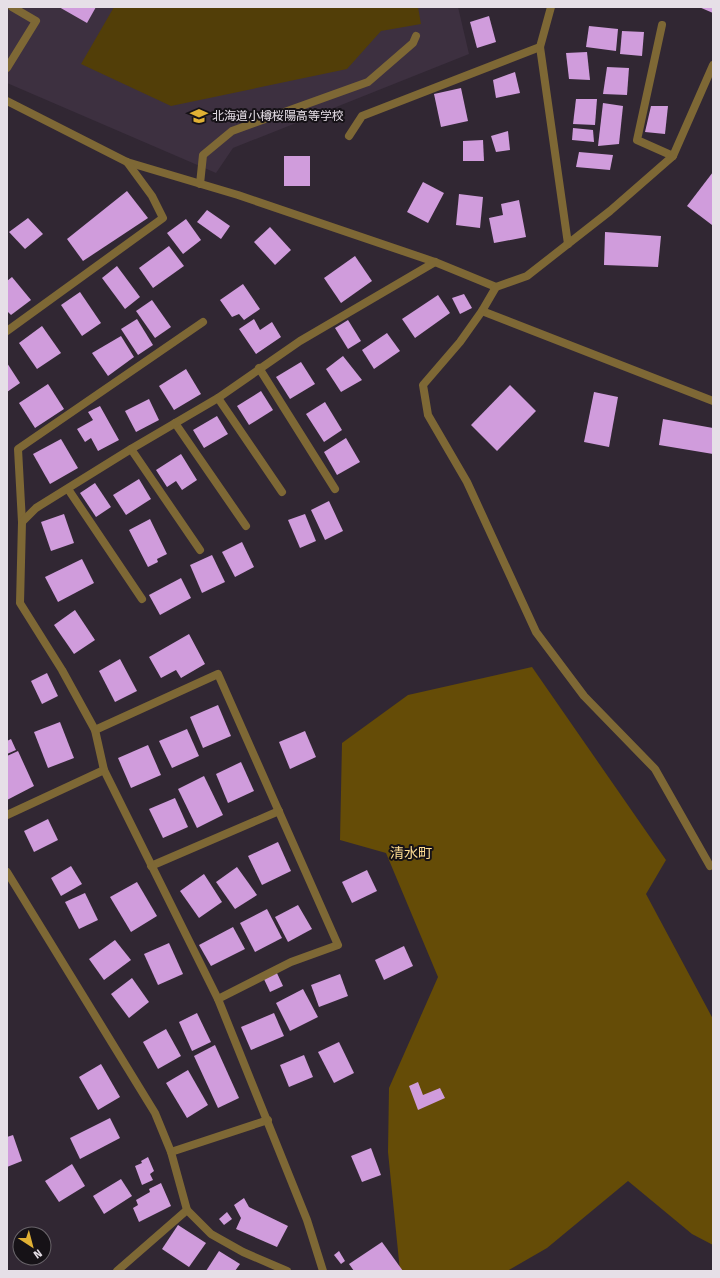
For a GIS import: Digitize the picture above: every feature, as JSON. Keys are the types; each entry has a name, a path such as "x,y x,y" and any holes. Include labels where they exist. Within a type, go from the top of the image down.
{"street":[{"path":"7,68 36,21 12,7"},
{"path":"551,7 540,47 568,244"},
{"path":"662,25 638,140 673,156"},
{"path":"200,184 203,155 232,131 368,82 413,43 416,36"},
{"path":"349,136 362,116 540,47"},
{"path":"710,866 656,769 584,696 536,632 467,482 428,414 423,385 460,342 496,288 527,276 610,211 673,156 713,64"},
{"path":"7,101 127,162 238,195 435,262 496,288"},
{"path":"7,331 163,218 152,196 127,162"},
{"path":"22,522 36,508 131,449 218,398 259,368 300,341 435,262"},
{"path":"482,311 713,400"},
{"path":"203,322 18,449 22,522 20,603 62,670 95,730 104,770 218,999 307,1220 323,1271"},
{"path":"259,368 335,489"},
{"path":"218,398 282,492"},
{"path":"175,423 246,526"},
{"path":"131,449 200,550"},
{"path":"68,489 142,599"},
{"path":"95,730 218,674 338,945 291,962 218,999"},
{"path":"7,815 104,770"},
{"path":"151,866 279,811"},
{"path":"7,872 155,1113 170,1152 187,1210 211,1234 243,1252 287,1271"},
{"path":"170,1152 268,1120"},
{"path":"117,1271 187,1210"}],"shaded area":[{"name":"北海道小樽桜陽高等学校","path":"7,7 458,7 469,54 233,148 216,173 7,83"},
{"path":"114,7 418,7 421,24 381,31 347,69 171,106 81,64"},
{"path":"532,667 666,860 646,894 713,1019 713,1245 692,1234 628,1181 547,1248 507,1271 400,1271 388,1152 389,1088 438,977 386,853 340,840 342,743 408,695"}],"building":[{"path":"59,7 96,7 87,23"},
{"path":"699,7 713,7 713,13"},
{"path":"489,16 496,42 477,48 470,22"},
{"path":"589,26 618,29 616,51 586,47"},
{"path":"622,31 644,32 642,56 620,54"},
{"path":"587,52 590,80 569,79 566,53"},
{"path":"607,67 629,68 627,95 603,94"},
{"path":"515,72 520,93 496,98 493,80"},
{"path":"461,88 468,121 441,127 434,94"},
{"path":"576,99 597,99 595,125 573,124"},
{"path":"603,103 623,106 619,144 598,146"},
{"path":"651,106 668,106 665,134 645,132"},
{"path":"573,128 593,130 594,142 572,140"},
{"path":"508,131 510,150 496,152 491,136"},
{"path":"483,140 484,161 463,161 463,141"},
{"path":"579,152 613,155 610,170 576,167"},
{"path":"284,156 310,156 310,186 284,186"},
{"path":"713,172 713,223 712,225 687,206"},
{"path":"423,182 444,193 428,223 407,212"},
{"path":"127,191 148,218 83,261 67,239"},
{"path":"459,194 483,197 480,228 456,225"},
{"path":"519,200 526,237 494,243 489,218 503,215 501,204"},
{"path":"207,210 230,226 221,239 197,222"},
{"path":"28,218 43,234 25,249 9,232"},
{"path":"186,219 201,240 183,254 167,233"},
{"path":"270,227 291,250 275,265 254,242"},
{"path":"605,232 661,236 658,267 604,265"},
{"path":"169,246 184,266 153,288 139,268"},
{"path":"355,256 372,281 341,303 324,278"},
{"path":"117,266 140,297 125,309 102,278"},
{"path":"12,277 31,300 11,315 7,311 7,281"},
{"path":"243,284 260,309 244,320 239,314 232,317 220,300"},
{"path":"80,292 101,323 82,336 61,305"},
{"path":"464,294 472,308 460,314 452,298"},
{"path":"438,295 450,313 415,338 402,319"},
{"path":"152,300 171,327 155,338 136,311"},
{"path":"137,319 153,345 138,355 121,329"},
{"path":"254,319 260,330 272,322 281,337 256,354 239,329"},
{"path":"348,320 361,341 348,349 335,328"},
{"path":"42,326 61,353 37,369 19,343"},
{"path":"387,333 400,351 374,369 362,350"},
{"path":"121,336 134,357 108,376 92,353"},
{"path":"343,356 362,380 341,392 326,369"},
{"path":"301,362 315,384 290,399 276,377"},
{"path":"7,363 20,383 7,392"},
{"path":"186,369 201,394 174,410 159,386"},
{"path":"48,384 64,409 35,428 19,403"},
{"path":"510,385 536,411 497,451 471,425"},
{"path":"261,391 273,410 249,425 237,406"},
{"path":"594,392 618,397 609,447 584,442"},
{"path":"149,399 159,420 136,432 125,411"},
{"path":"325,402 342,430 324,442 306,414"},
{"path":"100,406 119,440 98,451 91,438 85,442 77,429 93,420 88,412"},
{"path":"217,416 228,434 204,448 193,430"},
{"path":"663,419 713,428 713,454 659,445"},
{"path":"346,438 360,462 337,475 324,452"},
{"path":"61,439 78,468 50,484 33,454"},
{"path":"181,454 197,480 182,490 176,481 167,487 156,470"},
{"path":"139,479 151,499 126,515 113,495"},
{"path":"95,483 111,507 96,517 80,493"},
{"path":"329,501 343,531 325,540 311,510"},
{"path":"64,514 74,543 51,551 41,522"},
{"path":"305,514 316,541 300,548 288,520"},
{"path":"150,519 167,554 157,559 158,562 148,567 129,530"},
{"path":"242,542 254,567 235,577 222,552"},
{"path":"212,555 225,582 202,593 190,565"},
{"path":"82,559 94,583 58,602 45,577"},
{"path":"181,578 191,598 160,615 149,595"},
{"path":"75,610 95,640 74,654 54,625"},
{"path":"189,634 205,664 181,678 176,670 161,678 149,657"},
{"path":"120,659 137,691 115,702 99,671"},
{"path":"47,673 58,696 42,704 31,681"},
{"path":"218,705 231,736 203,748 190,717"},
{"path":"60,722 74,758 48,768 34,732"},
{"path":"187,729 199,756 172,768 159,741"},
{"path":"305,731 316,757 290,769 279,742"},
{"path":"11,739 16,750 7,754 7,741"},
{"path":"148,745 161,775 131,788 118,758"},
{"path":"18,751 34,786 7,800 7,756"},
{"path":"241,762 254,791 228,803 216,774"},
{"path":"204,776 223,815 197,828 178,789"},
{"path":"175,798 188,827 163,838 149,809"},
{"path":"48,819 58,840 34,852 24,831"},
{"path":"278,842 291,871 262,885 248,856"},
{"path":"71,866 82,884 61,896 51,878"},
{"path":"237,867 257,895 235,909 216,882"},
{"path":"367,870 377,891 352,903 342,882"},
{"path":"204,874 222,902 199,918 180,891"},
{"path":"137,882 157,916 131,932 110,897"},
{"path":"85,893 98,920 79,929 65,902"},
{"path":"298,905 312,929 288,942 275,917"},
{"path":"267,909 282,938 255,952 240,923"},
{"path":"233,927 245,949 211,966 199,945"},
{"path":"115,940 131,960 104,980 89,959"},
{"path":"169,943 183,974 158,985 144,954"},
{"path":"404,946 413,966 384,980 375,960"},
{"path":"276,971 283,986 270,992 263,977"},
{"path":"340,974 348,996 319,1007 311,985"},
{"path":"132,978 149,1002 129,1018 111,994"},
{"path":"303,989 318,1017 290,1031 276,1003"},
{"path":"197,1013 211,1042 192,1051 179,1022"},
{"path":"274,1013 284,1036 251,1050 241,1027"},
{"path":"166,1029 181,1056 158,1069 143,1042"},
{"path":"339,1042 354,1073 334,1083 318,1052"},
{"path":"215,1045 239,1098 218,1108 194,1056"},
{"path":"304,1055 313,1077 289,1087 280,1065"},
{"path":"101,1064 120,1097 98,1110 79,1077"},
{"path":"188,1070 208,1105 187,1118 166,1083"},
{"path":"418,1082 423,1095 440,1088 445,1098 418,1110 409,1086"},
{"path":"110,1118 120,1138 80,1159 70,1138"},
{"path":"13,1135 22,1161 7,1167 7,1137"},
{"path":"371,1148 381,1175 362,1182 351,1156"},
{"path":"148,1157 154,1171 150,1174 153,1180 142,1185 135,1166 142,1163 141,1161"},
{"path":"72,1164 85,1186 59,1202 45,1181"},
{"path":"121,1179 132,1196 104,1214 93,1196"},
{"path":"161,1183 171,1206 139,1222 133,1208 138,1205 136,1200 150,1192 149,1189"},
{"path":"244,1198 249,1207 288,1226 277,1247 236,1229 241,1218 234,1205"},
{"path":"227,1212 232,1219 224,1225 219,1219"},
{"path":"178,1225 206,1243 189,1267 162,1249"},
{"path":"382,1242 403,1271 354,1271 349,1264"},
{"path":"219,1251 240,1264 235,1271 206,1271"},
{"path":"339,1251 345,1261 341,1264 334,1255"}],"place":[{"name":"北海道小樽桜陽高等学校","path":"199,116"}],"district":[{"name":"清水町","path":"411,853"}]}
